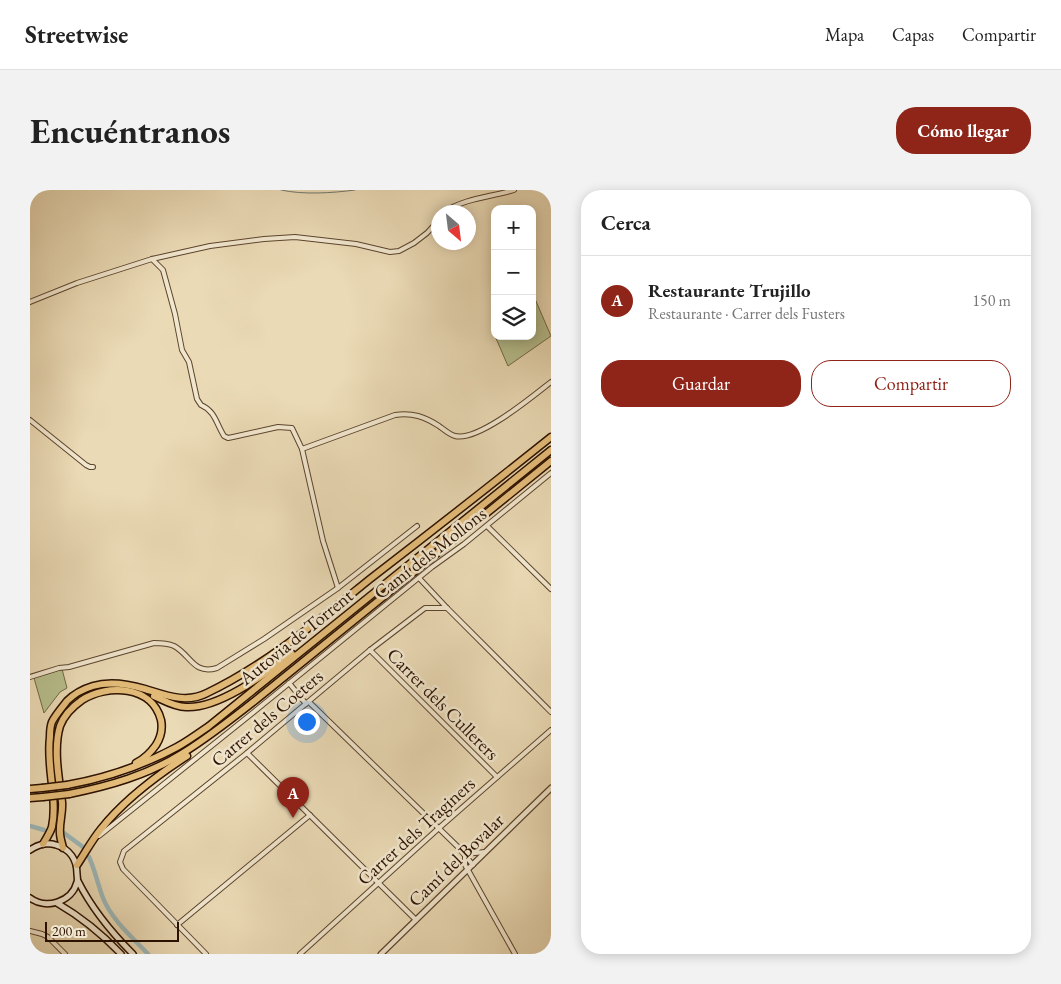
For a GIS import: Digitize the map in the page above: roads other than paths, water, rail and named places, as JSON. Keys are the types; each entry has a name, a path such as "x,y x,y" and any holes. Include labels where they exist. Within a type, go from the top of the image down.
{"highway":[{"path":"43,844 51,830 54,813 48,749 51,723 66,702 75,694 100,684 109,683 144,688 166,696 187,698 204,695 238,677 344,600 551,437"},
{"name":"Autovia de Torrent","path":"30,787 94,780 126,770 178,746 209,726 551,450"},
{"name":"Autovia de Torrent","path":"30,798 68,794 97,788 152,770 182,754 214,733 257,699 551,461"},
{"path":"124,684 185,708 203,706 222,699 263,675 299,650 337,619 353,610"},
{"path":"63,848 60,832 63,811 57,748 60,727 66,714 91,695 103,691 126,690 141,695 152,703 159,714 162,727 160,738 152,751 139,761 125,767 67,784"},
{"path":"77,865 91,842 117,811 158,775 216,736 248,710 257,699"}],"main road":[{"path":"30,850 43,844 53,844 63,848 72,855 77,865 78,881 86,896 104,923 133,954"},
{"path":"32,901 46,904 57,903 70,895 78,881"},
{"path":"57,903 74,912 104,936 121,954"}],"street":[{"path":"460,205 478,198 514,190"},
{"path":"30,302 77,283 152,259 210,246 295,237 356,244 390,252 399,251 414,243 431,228"},
{"path":"152,259 163,270 176,314 182,350 191,368 197,399 201,405 211,411 224,436 228,438 278,427 292,428 302,449 323,541 338,588"},
{"path":"302,449 405,413 428,419 454,436 476,433 512,412 551,382"},
{"path":"30,420 86,465 93,467"},
{"name":"Camí dels Mollons","path":"91,842 419,578 487,526 551,472"},
{"path":"30,677 148,644 159,643 175,647 196,666 204,669 214,669 264,640 338,588 417,526"},
{"path":"487,526 551,589"},
{"path":"419,578 551,712"},
{"name":"Carrer dels Coeters","path":"177,925 123,869 120,862 124,851 247,754 370,650 425,608 447,608"},
{"name":"Carrer dels Cullerers","path":"370,650 498,777"},
{"path":"289,684 465,854 473,865"},
{"name":"Carrer dels Traginers","path":"300,954 438,828 551,730"},
{"path":"247,754 416,920"},
{"name":"Camí del Bovalar","path":"381,954 551,788"},
{"path":"206,954 177,925 310,815"},
{"path":"465,854 486,852"},
{"path":"465,854 464,865 515,954"},
{"path":"30,931 48,937 65,954"}],"waterway":[{"path":"281,190 299,193 355,190"},
{"path":"30,826 44,830"},
{"path":"64,833 83,847"},
{"path":"89,857 107,906 123,928 148,954"}],"place":[{"name":"Restaurante Trujillo","path":"293,818"}]}
